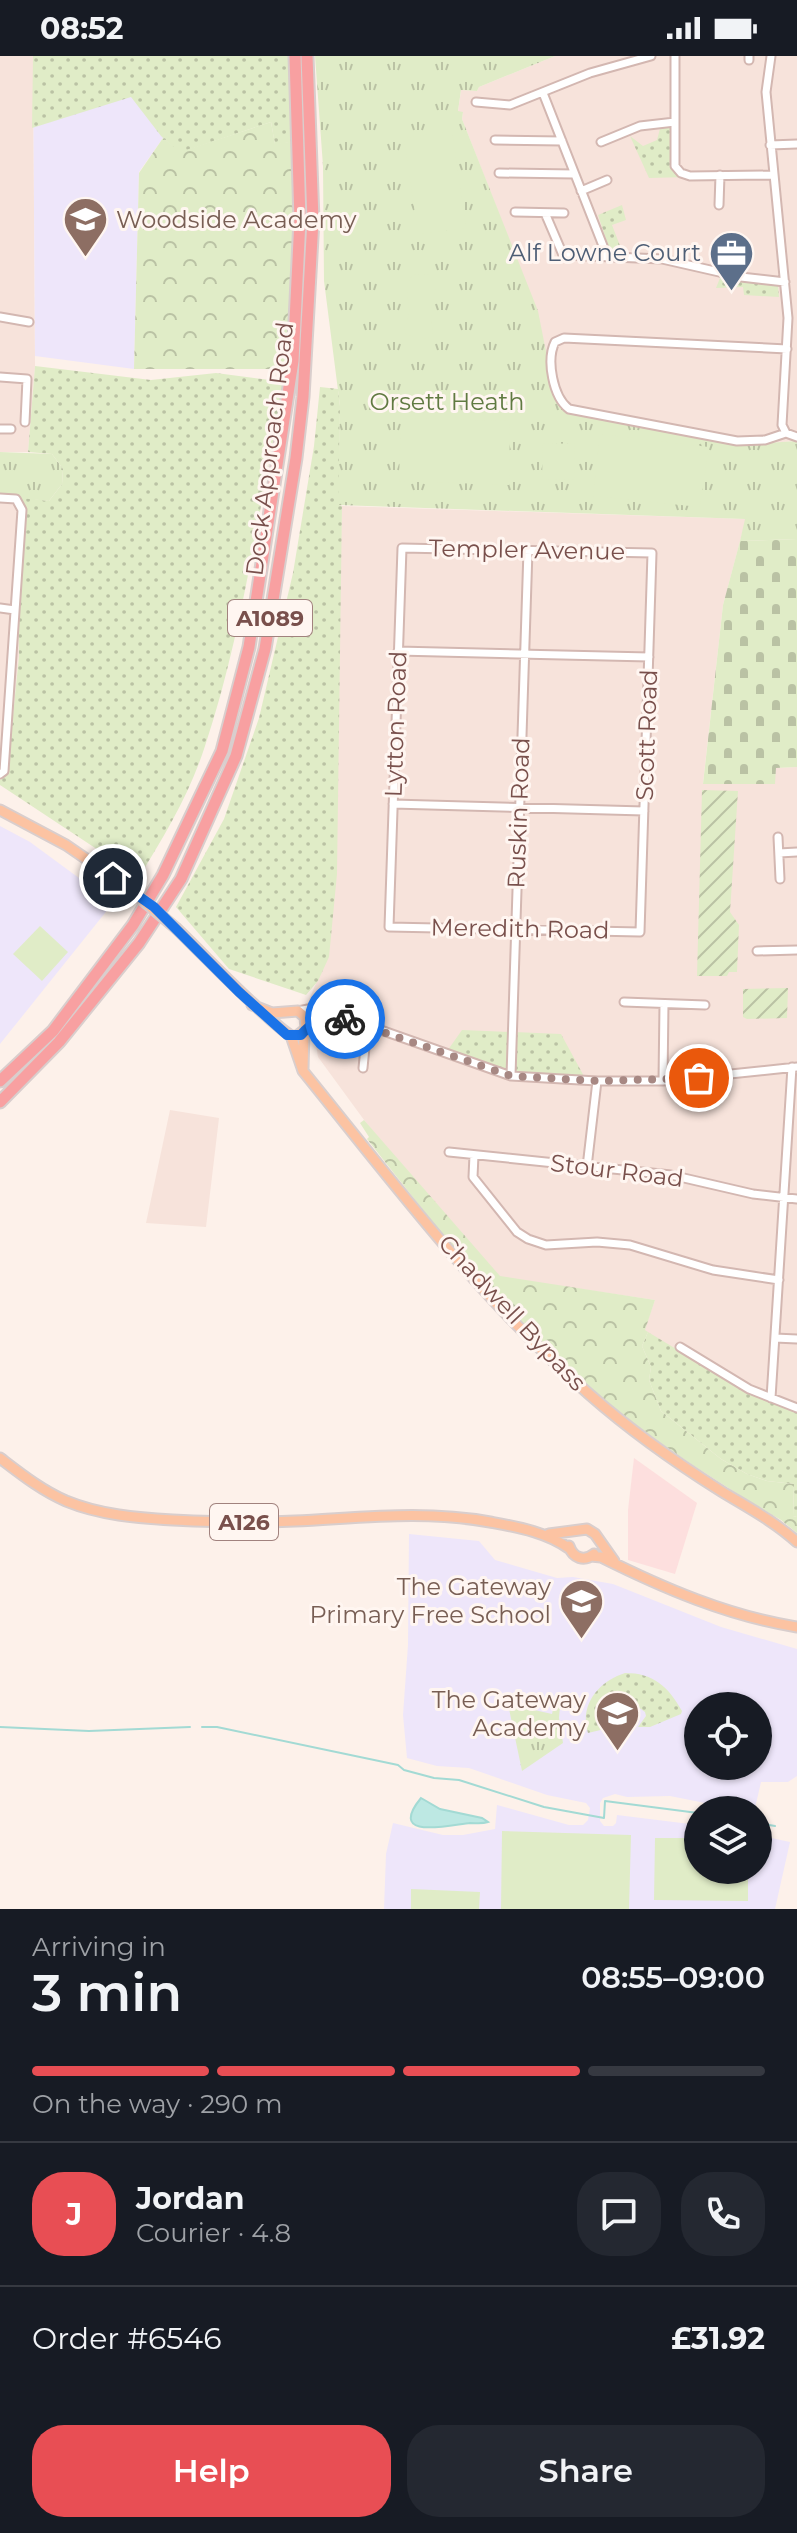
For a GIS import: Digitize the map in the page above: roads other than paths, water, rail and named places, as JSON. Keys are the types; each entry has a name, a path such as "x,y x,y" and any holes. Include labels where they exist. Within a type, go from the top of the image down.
{"highway":[{"name":"Dock Approach Road","path":"0,1081 53,1031 133,925 163,875 222,751 249,647 293,361 300,220 295,56"},
{"name":"Dock Approach Road","path":"0,1102 59,1042 139,943 181,879 236,756 265,649 303,397 313,220 307,56"}],"main road":[{"path":"0,810 66,845 127,887 177,929 252,1005 287,1033"},
{"path":"252,1005 272,1013 298,1011 305,1017 303,1071"},
{"path":"285,1014 281,1022 287,1033"},
{"path":"287,1033 305,1028"},
{"name":"Chadwell Bypass","path":"287,1033 303,1071 449,1249 545,1355 590,1396 661,1451 777,1525 797,1542"},
{"name":"A126","path":"1,1457 30,1481 68,1502 128,1516 256,1522 422,1514 480,1521 540,1534 570,1549 578,1558 591,1556 689,1597 797,1627"},
{"name":"A126","path":"540,1534 587,1529 595,1534"},
{"path":"570,1549 569,1540 575,1532"},
{"path":"591,1556 599,1545 595,1534"},
{"path":"595,1534 616,1564"}],"street":[{"path":"476,102 510,105 590,73 651,56"},
{"path":"675,56 675,166 681,173 690,176 773,175"},
{"path":"771,56 766,92 788,318 782,425 786,433"},
{"path":"543,93 607,256"},
{"path":"601,142 640,126 675,122"},
{"path":"495,140 562,141"},
{"path":"770,145 797,144"},
{"path":"499,173 574,174"},
{"path":"719,205 720,175"},
{"path":"581,191 607,180"},
{"path":"515,212 564,213"},
{"path":"545,213 563,255 662,259 741,277 785,282"},
{"path":"0,317 29,322"},
{"path":"787,349 564,338 555,342 551,349 555,389 561,403 569,409 737,441 765,440 786,433 797,437"},
{"path":"0,377 27,379 25,422"},
{"path":"0,429 11,429"},
{"path":"0,498 16,499 22,510 4,771 0,774"},
{"name":"Templer Avenue","path":"402,548 652,553"},
{"name":"Lytton Road","path":"402,548 389,927 410,927"},
{"name":"Ruskin Road","path":"511,1076 528,550"},
{"name":"Scott Road","path":"629,931 640,932 641,917 652,553"},
{"path":"0,608 15,610"},
{"path":"398,651 649,657"},
{"path":"0,675 10,678"},
{"path":"393,804 644,811"},
{"path":"778,837 780,879"},
{"path":"779,853 797,852"},
{"name":"Meredith Road","path":"410,927 629,931"},
{"path":"757,951 797,950"},
{"path":"624,1002 705,1005"},
{"path":"663,1081 664,1004"},
{"path":"298,1011 316,1010 337,1016 511,1076 663,1081 794,1067 771,1398"},
{"path":"305,1028 337,1016"},
{"path":"360,1064 367,1027"},
{"path":"587,1167 597,1081"},
{"name":"Stour Road","path":"449,1152 671,1175 753,1194 797,1199"},
{"path":"474,1155 473,1177 517,1232 528,1239 546,1245 597,1242 630,1245 713,1270 779,1280"},
{"path":"775,1338 797,1339"},
{"path":"680,1347 736,1382 797,1408"}],"water":[{"path":"421,1798 440,1809 488,1822 416,1826 411,1821 412,1812"}],"waterway":[{"path":"0,1727 89,1731 190,1727"},
{"path":"202,1727 217,1727 398,1765 404,1770 434,1778 459,1780 544,1807 604,1818 605,1801 684,1811"}],"place":[{"name":"Woodside Academy","path":"85,259"},
{"name":"Alf Lowne Court","path":"732,292"},
{"name":"The Gateway Primary Free School","path":"582,1640"},
{"name":"The Gateway Academy","path":"617,1753"}],"park label":[{"name":"Orsett Heath","path":"447,402"}]}
